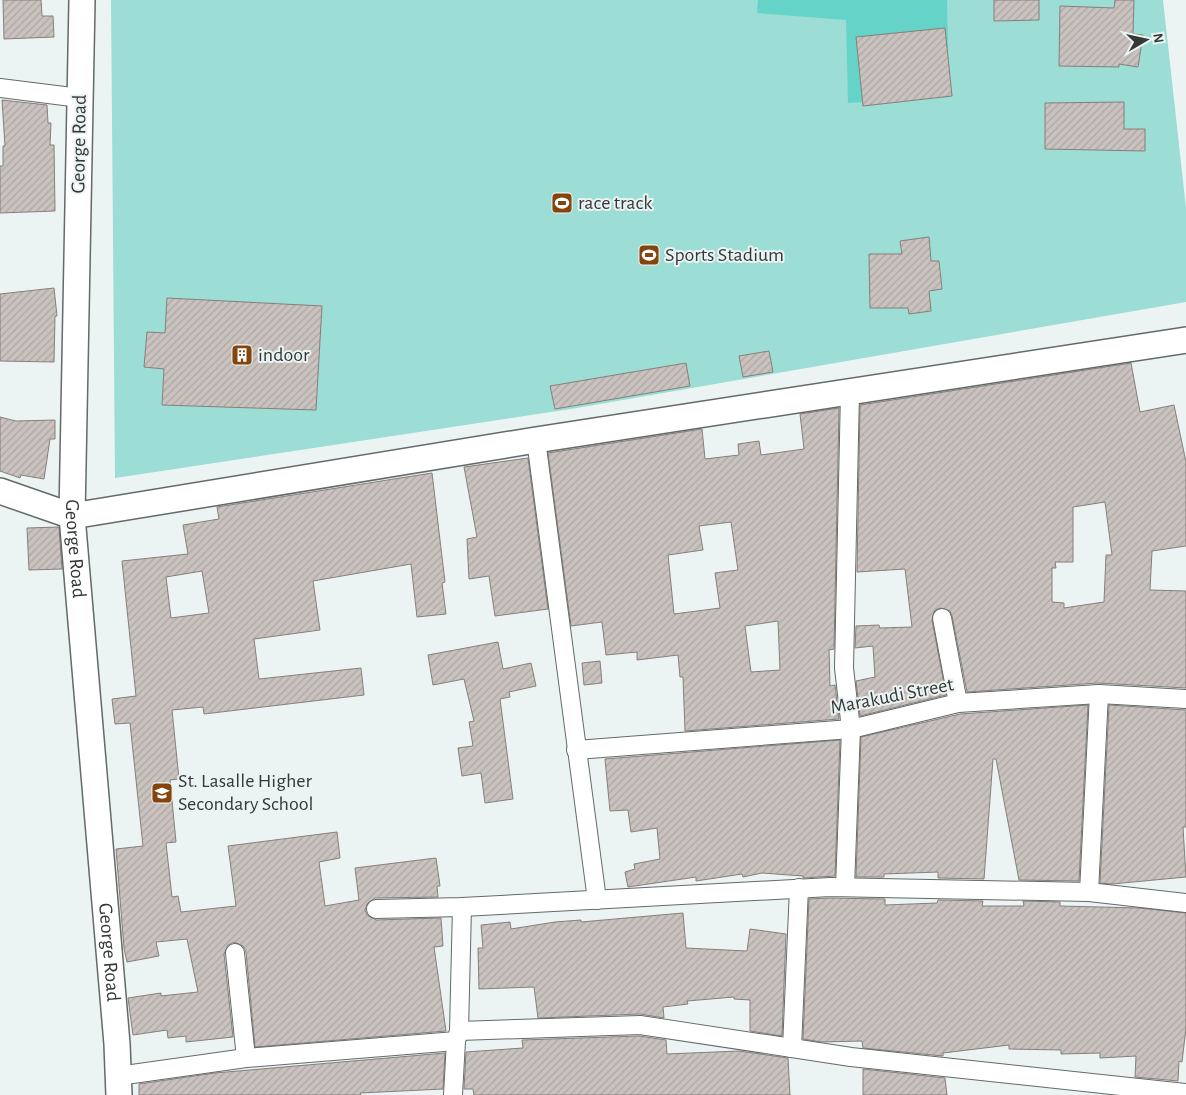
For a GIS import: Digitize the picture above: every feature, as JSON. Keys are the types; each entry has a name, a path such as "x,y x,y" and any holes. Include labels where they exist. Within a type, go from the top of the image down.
{"main road":[{"name":"George Road","path":"82,0 72,516 117,1035 119,1085"},
{"path":"0,491 72,516 536,440 1186,340"}],"street":[{"path":"0,88 80,98"},
{"path":"845,887 851,729 844,668 850,392"},
{"path":"536,440 597,900"},
{"path":"942,618 958,703"},
{"path":"1089,892 1099,694"},
{"name":"Marakudi Street","path":"576,750 851,729 958,703 1099,694 1186,698"},
{"path":"376,909 462,907 845,887 1089,892 1186,903"},
{"path":"792,1048 799,888"},
{"path":"453,1095 458,1036 462,907"},
{"path":"235,953 246,1058"},
{"path":"119,1085 246,1058 458,1036 640,1024 851,1057 1186,1093"}],"shaded area":[{"name":"Sports Stadium","path":"111,0 1163,0 1186,208 1186,302 571,409 115,478"},
{"path":"758,0 947,0 949,97 848,103 846,20 757,13"}],"building":[{"path":"3,0 41,0 42,16 53,16 54,37 4,39"},
{"path":"994,0 1039,0 1039,20 994,21"},
{"path":"1115,0 1134,0 1133,34 1143,35 1138,67 1119,64 1119,67 1059,66 1060,6 1114,8"},
{"path":"945,28 952,96 863,106 856,37"},
{"path":"2,100 47,105 48,123 51,123 50,145 54,145 55,211 0,213 0,166 3,166 3,146 5,146"},
{"path":"1124,102 1124,129 1145,129 1145,151 1045,149 1045,103"},
{"path":"929,237 931,261 939,261 942,289 929,291 931,311 909,314 908,308 870,308 869,254 902,254 900,241"},
{"path":"54,288 57,316 55,316 54,362 0,361 0,294"},
{"name":"indoor","path":"167,298 322,306 316,410 162,405 164,369 144,367 147,332 165,333"},
{"path":"769,351 773,372 743,377 739,356"},
{"path":"686,363 690,386 555,409 550,386"},
{"path":"1131,363 1140,412 1174,405 1186,462 1186,546 1152,551 1150,590 1186,591 1186,688 1098,683 967,692 952,616 950,611 941,608 935,610 932,620 946,695 860,716 856,681 875,677 873,646 855,648 856,626 879,625 880,628 912,627 905,569 857,572 860,405","holes":["1105,502 1112,555 1106,555 1104,602 1064,608 1064,603 1052,602 1052,568 1056,568 1055,562 1073,562 1073,507"]},
{"path":"839,408 834,649 829,650 830,686 835,685 839,719 685,731 683,677 680,677 678,655 637,660 637,652 606,655 602,622 571,626 548,453 702,429 705,459 739,455 738,444 759,441 761,455 804,449 800,414","holes":["731,522 738,570 715,573 720,608 674,614 668,555 703,550 699,526","778,621 780,670 751,672 745,626"]},
{"path":"0,417 16,421 55,420 55,439 50,439 44,479 21,475 20,478 0,471"},
{"path":"528,458 548,609 495,616 489,576 469,579 467,539 477,537 464,467"},
{"path":"432,473 445,582 442,583 446,614 417,617 411,564 313,581 320,630 254,639 259,679 361,668 364,695 204,714 203,707 172,710 179,779 170,780 176,842 166,843 172,897 178,896 181,912 236,906 228,846 337,832 340,858 319,862 325,906 359,900 355,868 436,858 440,886 437,886 438,897 375,898 367,904 365,910 367,915 376,920 441,918 443,946 434,947 446,1031 255,1047 246,952 243,946 234,942 228,945 224,954 233,1037 186,1042 186,1036 168,1038 167,1030 133,1035 128,998 161,993 161,996 198,992 187,939 156,942 159,956 127,962 124,948 116,849 143,846 130,723 115,724 112,699 136,696 122,561 188,554 183,525 219,519 217,507","holes":["202,571 209,613 171,618 166,577"]},
{"path":"59,527 62,569 29,570 27,528"},
{"path":"498,642 503,669 531,663 536,686 509,692 510,697 500,699 513,799 485,803 481,773 462,776 458,748 473,746 469,722 474,721 464,679 433,685 428,655"},
{"path":"600,661 602,683 584,685 582,663"},
{"path":"1088,705 1079,881 1019,880 996,759 993,759 984,879 938,878 938,872 884,874 884,877 856,877 861,737 960,714"},
{"path":"1109,705 1186,710 1186,827 1183,827 1186,877 1112,884 1100,883"},
{"path":"840,740 835,876 803,878 803,876 762,873 743,877 742,874 696,881 696,877 628,887 625,872 635,869 634,864 660,859 657,828 631,832 628,810 610,811 605,759"},
{"path":"809,899 885,899 885,905 937,903 938,900 983,901 982,906 1024,906 1023,901 1060,902 1060,906 1139,908 1186,913 1186,1028 1182,1062 1179,1061 1178,1081 1135,1077 1136,1056 1100,1058 1100,1053 1061,1054 1061,1050 1009,1049 1009,1045 943,1053 943,1056 863,1048 862,1041 821,1042 803,1039"},
{"path":"683,913 686,948 747,951 750,929 786,934 782,1036 750,1031 750,1000 734,999 734,997 687,1001 688,1004 663,1007 664,1018 640,1014 538,1018 534,987 479,989 478,948 483,948 481,925 510,922 511,929 555,922 581,920 581,922"},
{"path":"639,1036 666,1040 667,1054 739,1051 788,1058 790,1095 474,1095 473,1089 464,1089 466,1052 523,1048 522,1040"},
{"path":"445,1053 443,1089 360,1093 361,1095 139,1095 139,1084 215,1073"},
{"path":"863,1069 945,1078 947,1095 863,1095"}],"place":[{"name":"race track","path":"562,203"},
{"name":"Sports Stadium","path":"649,255"},
{"name":"indoor","path":"242,355"},
{"name":"St. Lasalle Higher Secondary School","path":"162,793"}]}
